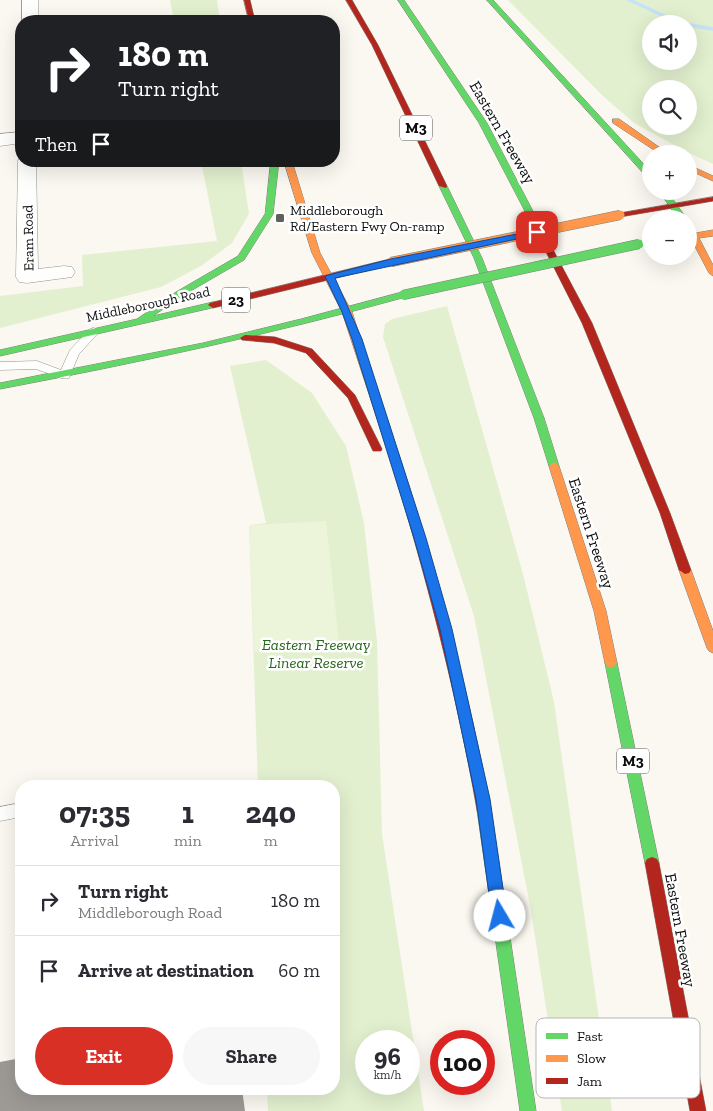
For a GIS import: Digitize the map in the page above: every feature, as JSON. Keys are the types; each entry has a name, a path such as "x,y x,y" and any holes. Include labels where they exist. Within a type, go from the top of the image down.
{"main road":[{"path":"247,0 251,15"},
{"name":"Eastern Freeway","path":"349,0 375,45 478,258 538,418 602,620 636,778 681,1018"},
{"name":"Eastern Freeway","path":"401,0 482,123 587,324 664,513 713,648"},
{"path":"490,0 642,166"},
{"path":"555,71 613,120 651,145"},
{"path":"141,320 179,294 241,258 269,214 274,167"},
{"path":"290,167 316,254 330,276 347,312 420,538 446,629 483,799 528,1111"},
{"path":"697,171 713,179"},
{"name":"Middleborough Road","path":"0,353 141,320 231,302 391,262 620,215 713,199"},
{"path":"669,200 676,210"},
{"path":"697,233 713,233"},
{"name":"23","path":"0,386 65,375 245,338 347,312 404,295 642,244"},
{"path":"697,244 713,273"},
{"path":"245,338 275,340 309,351 325,366 352,397 420,538"},
{"name":"Eastern Freeway","path":"696,1098 698,1111"}],"street":[{"path":"30,0 30,15"},
{"path":"0,140 15,139"},
{"name":"Eram Road","path":"28,167 27,277 64,272"}],"lane":[{"path":"0,366 37,365 65,375 74,353 94,331"},
{"path":"0,814 15,811"}],"green space":[{"path":"170,0 217,0 219,15 173,15"},
{"path":"508,0 713,0 713,164 697,157 697,145 674,145 656,135 697,135 697,80 642,80 642,127 634,123 603,96"},
{"path":"202,167 242,167 249,214 232,243 201,266 161,287 0,328 0,296 83,286 82,255 217,241"},
{"path":"447,306 523,574 554,702 599,1018 548,1018 531,911 474,616 383,337 385,324 392,319"},
{"name":"Eastern Freeway Linear Reserve","path":"266,360 312,393 346,446 364,523 377,642 382,834 412,1030 355,1030 355,1095 420,1095 420,1085 424,1111 268,1111 267,1095 340,1095 340,780 258,780 249,525 266,523 230,366"},
{"path":"326,521 339,644 254,652 249,525"},
{"path":"560,1098 610,1098 612,1111 562,1111"}],"building":[{"path":"15,1059 15,1095 243,1095 245,1111 0,1111 0,1062"}],"waterway":[{"path":"629,0 662,15"},
{"path":"697,26 713,29"}],"traffic: fast":[{"path":"401,0 483,123 545,242"},
{"path":"490,0 642,166"},
{"path":"141,320 179,294 241,258 269,214 274,167"},
{"path":"443,186 478,258 539,418 554,466"},
{"path":"669,200 677,210"},
{"path":"403,295 639,244"},
{"path":"0,386 102,367 203,345 303,322 403,295"},
{"path":"0,353 213,305"},
{"path":"611,663 652,863"},
{"path":"484,810 528,1111"}],"traffic: slow":[{"path":"616,121 652,145"},
{"path":"290,167 316,253 347,312 394,455"},
{"path":"697,171 713,179"},
{"path":"391,262 620,215"},
{"path":"697,236 713,233"},
{"path":"697,242 713,273"},
{"path":"554,466 600,611 611,663"},
{"path":"685,570 713,648"}],"traffic: jam":[{"path":"247,0 251,15"},
{"path":"349,0 375,45 443,186"},
{"path":"620,215 713,199"},
{"path":"545,242 587,323 665,513 685,570"},
{"path":"213,305 391,262"},
{"path":"245,338 275,340 309,351 352,397 377,449"},
{"path":"394,455 434,587 456,675 484,810"},
{"path":"652,863 681,1018"},
{"path":"696,1098 698,1111"}],"place":[{"name":"Middleborough Rd/Eastern Fwy On-ramp","path":"280,218"}],"route":[{"path":"500,916 483,799 446,629 420,538 357,339 330,276 537,232"}]}
